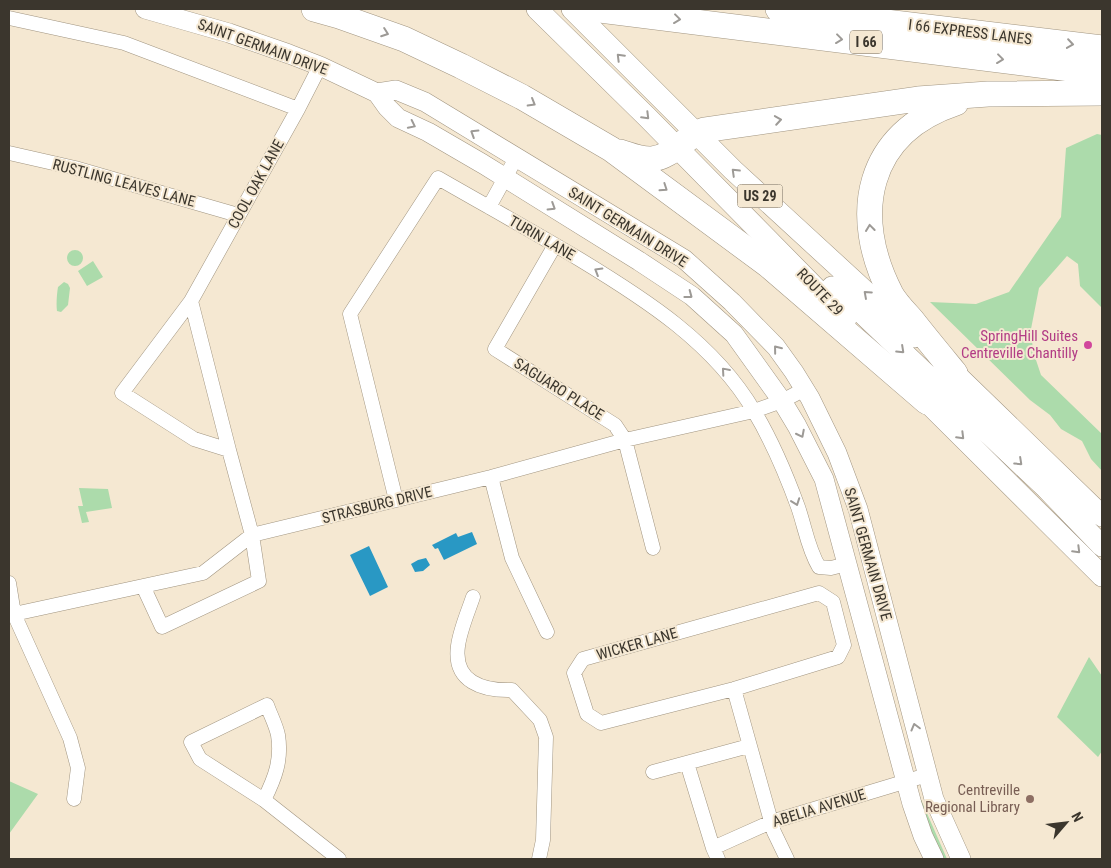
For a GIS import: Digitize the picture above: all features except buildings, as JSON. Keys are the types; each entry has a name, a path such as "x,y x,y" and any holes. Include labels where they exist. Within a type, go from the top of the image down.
{"highway":[{"path":"314,9 340,16 404,40 453,62 522,97 610,149 768,264 927,402"},
{"name":"I 66","path":"592,9 1102,73"},
{"name":"I 66 EXPRESS LANES","path":"778,9 1102,48"},
{"path":"610,149 640,158 652,159 664,155 704,130 891,102 988,94 1102,93"},
{"path":"955,373 892,295 880,270 872,241 868,215 878,171 883,159 897,139 910,127 938,110 988,94"}],"main road":[{"name":"ROUTE 29","path":"537,9 686,140 798,231 955,373 1102,516"},
{"name":"ROUTE 29","path":"572,9 686,140 757,228 927,402 1102,576"},
{"path":"757,228 846,298 1046,488 1102,546"}],"street":[{"name":"SAINT GERMAIN DRIVE","path":"145,9 229,33 320,66 377,93 386,108 398,118 428,132 639,261 692,296 734,334 782,401 824,479 906,781 923,836 934,859"},
{"path":"9,18 124,43 298,109"},
{"name":"COOL OAK LANE","path":"229,450 194,439 122,393 191,301 320,66"},
{"name":"SAINT GERMAIN DRIVE","path":"377,93 396,90 425,102 684,259 732,302 776,347 805,390 837,453 858,509 934,799 961,859"},
{"name":"RUSTLING LEAVES LANE","path":"9,153 75,168 238,215"},
{"path":"489,207 516,158"},
{"name":"TURIN LANE","path":"396,500 350,314 438,178 624,287 692,338 726,372 754,411 786,475 799,510 813,558 819,567 831,568 847,564"},
{"name":"SAGUARO PLACE","path":"555,245 495,349 615,425 625,440 653,548"},
{"path":"144,586 162,627 260,581 252,536 191,301"},
{"name":"STRASBURG DRIVE","path":"14,614 203,573 252,536 491,477 625,440 754,411 805,390"},
{"path":"491,477 512,558 548,632"},
{"path":"9,583 14,614 70,738 78,768 74,799"},
{"name":"WICKER LANE","path":"819,593 833,602 844,645 838,657 734,690 600,723 587,714 574,673 583,659 819,593"},
{"path":"473,597 458,646 458,662 467,679 482,688 494,691 512,690 540,720 546,737 543,840 539,859"},
{"path":"734,690 774,832 787,859"},
{"path":"264,800 275,778 279,756 278,734 267,705 191,742 200,759 264,800 339,859"},
{"path":"653,772 749,746"},
{"path":"687,763 715,854"},
{"name":"ABELIA AVENUE","path":"715,854 771,822 928,775"}],"green space":[{"path":"1097,134 1102,135 1102,308 1080,286 1078,264 1067,256 1039,288 1031,329 1033,351 1041,375 1102,434 1102,471 1091,459 1082,441 1061,429 1050,415 1030,400 930,302 976,304 1009,292 1061,217 1066,148"},
{"path":"72,250 78,250 83,255 81,264 72,266 67,261 67,255"},
{"path":"93,261 103,277 87,286 78,271"},
{"path":"64,282 70,288 68,305 61,312 57,311 57,292 58,287"},
{"path":"79,488 108,489 112,508 86,512 89,522 82,523 78,506 83,506"},
{"path":"1089,657 1102,676 1102,751 1098,757 1057,717"},
{"path":"9,781 38,794 9,834"},
{"path":"919,795 947,859 942,859 917,797"}],"water":[{"path":"472,532 477,544 444,560 438,548 435,549 432,545 456,533 458,537"},
{"path":"369,546 388,587 370,596 350,555"},
{"path":"426,558 430,565 423,571 415,572 411,564"}],"place":[{"name":"SpringHill Suites Centreville Chantilly","path":"1088,345"},
{"name":"Centreville Regional Library","path":"1030,799"}]}
